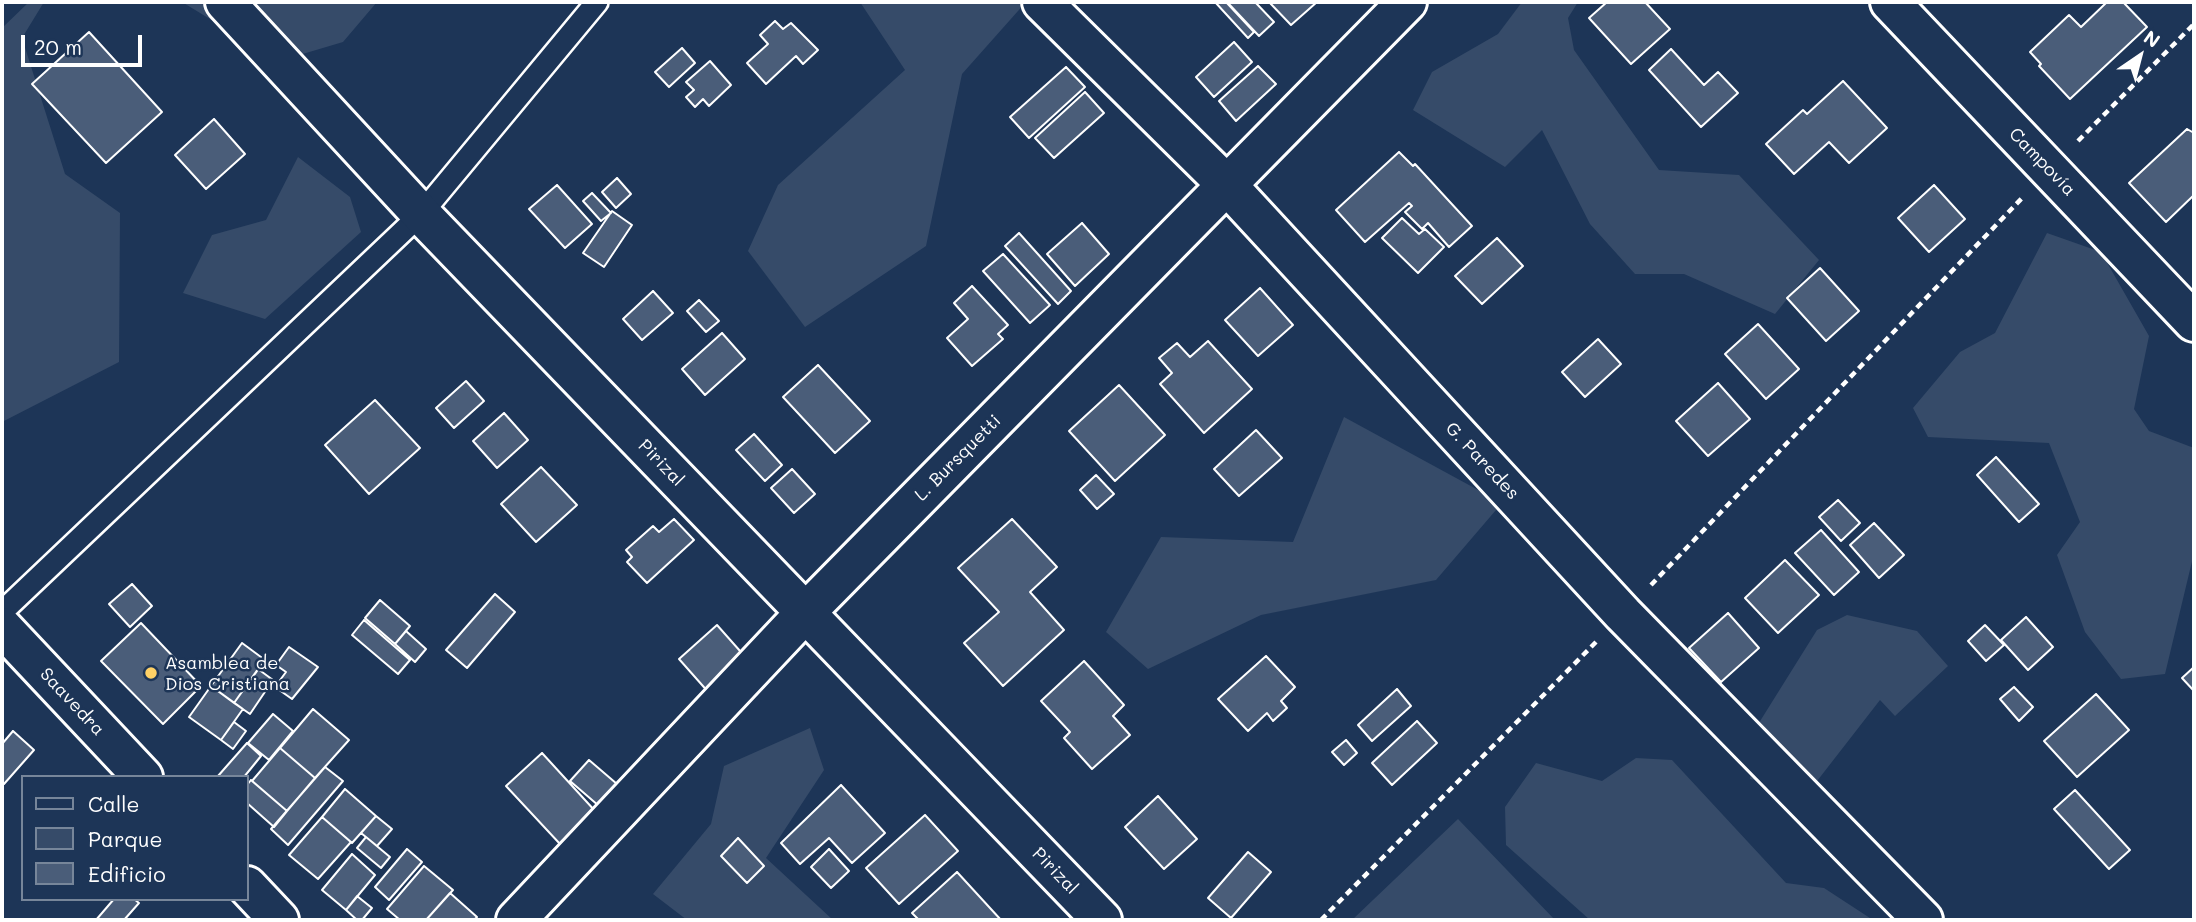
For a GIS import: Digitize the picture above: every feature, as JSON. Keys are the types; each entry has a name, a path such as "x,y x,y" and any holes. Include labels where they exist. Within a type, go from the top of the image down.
{"street":[{"name":"Pirizal","path":"225,2 421,214 1102,920"},
{"name":"G. Paredes","path":"1042,2 1227,185 1623,614 1923,920"},
{"name":"L. Bursquetti","path":"516,920 806,612 1407,2"},
{"name":"Campovía","path":"1890,2 2194,323"},
{"name":"Saavedra","path":"2,627 141,775"},
{"path":"248,888 279,920"}],"lane":[{"path":"2,612 421,214 597,2"}],"path":[{"path":"1321,920 1623,614 2194,24"}],"green space":[{"path":"29,2 44,2 22,38 65,174 120,213 119,362 2,422 2,28"},
{"path":"182,2 377,2 343,42 279,61"},
{"path":"860,2 1026,2 962,74 926,246 805,327 748,251 778,185 905,70"},
{"path":"1522,2 1578,2 1568,18 1574,50 1659,170 1739,175 1819,260 1775,314 1684,274 1635,274 1590,224 1542,130 1505,167 1413,110 1432,72 1498,34"},
{"path":"298,157 350,197 361,232 265,319 183,293 212,235 266,220"},
{"path":"2047,233 2101,252 2149,336 2134,409 2149,431 2194,448 2194,553 2165,674 2121,679 2085,632 2057,555 2080,522 2049,443 1928,437 1913,408 1960,352 1995,333"},
{"path":"1344,417 1502,503 1436,580 1261,615 1148,669 1106,632 1161,537 1293,542"},
{"path":"1847,615 1917,631 1948,666 1895,716 1880,700 1807,794 1750,779 1757,726 1817,630"},
{"path":"810,728 824,770 766,858 833,920 687,920 653,894 711,824 724,766"},
{"path":"1636,758 1672,760 1786,883 1824,888 1873,920 1590,920 1506,845 1505,807 1536,763 1602,781"},
{"path":"1458,819 1555,920 1352,920"}],"building":[{"path":"1215,2 1226,2 1254,32 1248,38"},
{"path":"1227,2 1255,2 1274,22 1259,36"},
{"path":"1269,2 1317,2 1291,25"},
{"path":"1607,2 1645,2 1670,29 1631,64 1589,18"},
{"path":"2107,2 2123,2 2147,27 2070,99 2039,66 2041,64 2030,52 2069,15 2081,27"},
{"path":"775,21 783,29 791,23 818,50 803,64 796,56 766,84 747,63 768,44 760,35"},
{"path":"89,32 162,112 106,163 32,84"},
{"path":"1234,42 1252,62 1214,97 1196,77"},
{"path":"682,48 695,63 669,87 655,72"},
{"path":"1671,49 1704,85 1718,72 1738,93 1701,127 1649,70"},
{"path":"710,61 731,85 709,106 703,99 695,107 686,97 694,90 686,82"},
{"path":"1258,66 1276,84 1236,121 1219,101"},
{"path":"1066,67 1085,87 1029,138 1010,117"},
{"path":"1843,81 1887,128 1849,163 1829,142 1794,174 1766,144 1803,110 1807,114"},
{"path":"1085,92 1104,113 1054,158 1035,138"},
{"path":"214,119 245,154 206,189 175,155"},
{"path":"2187,129 2194,133 2194,195 2166,222 2129,183"},
{"path":"1399,152 1413,166 1415,164 1472,226 1449,247 1428,223 1422,229 1405,212 1412,206 1409,203 1365,242 1336,210"},
{"path":"617,178 631,194 616,208 602,192"},
{"path":"557,185 592,224 565,248 529,209"},
{"path":"1934,185 1965,219 1929,252 1898,218"},
{"path":"592,193 611,213 601,221 583,201"},
{"path":"612,211 632,225 604,267 583,253"},
{"path":"1402,218 1419,234 1425,229 1444,247 1418,273 1382,238"},
{"path":"1082,223 1109,254 1075,286 1047,254"},
{"path":"1019,233 1071,291 1058,304 1005,246"},
{"path":"1497,238 1523,266 1482,304 1455,276"},
{"path":"1003,254 1050,305 1030,323 983,271"},
{"path":"1820,268 1859,311 1826,341 1787,298"},
{"path":"972,286 1008,325 998,334 1003,339 972,366 947,338 968,319 954,303"},
{"path":"1260,288 1293,325 1258,356 1225,320"},
{"path":"653,291 673,313 642,340 623,319"},
{"path":"699,300 719,321 706,332 687,311"},
{"path":"1758,324 1799,369 1766,399 1725,354"},
{"path":"722,333 745,359 705,395 682,369"},
{"path":"1598,339 1621,364 1585,397 1562,372"},
{"path":"1208,341 1252,389 1204,433 1160,384 1172,373 1159,358 1177,343 1190,357"},
{"path":"818,365 870,421 835,453 783,397"},
{"path":"466,381 484,401 454,428 436,408"},
{"path":"1718,383 1750,419 1708,456 1676,421"},
{"path":"1119,385 1165,435 1115,481 1069,431"},
{"path":"375,400 420,448 369,494 325,445"},
{"path":"504,413 528,440 497,468 473,441"},
{"path":"1256,430 1282,458 1239,496 1214,469"},
{"path":"754,434 782,465 765,481 736,450"},
{"path":"1996,457 2039,504 2019,522 1977,475"},
{"path":"541,467 577,505 536,542 501,504"},
{"path":"792,469 815,494 794,513 771,488"},
{"path":"1096,475 1114,494 1097,509 1080,490"},
{"path":"1838,500 1860,523 1841,541 1819,517"},
{"path":"674,519 694,540 647,583 627,562 632,557 626,550 653,526 659,532"},
{"path":"1012,519 1057,567 1030,592 1064,630 1003,686 964,643 999,612 958,568"},
{"path":"1874,523 1904,555 1879,578 1850,545"},
{"path":"1821,530 1859,572 1834,595 1795,553"},
{"path":"1785,560 1819,595 1778,633 1745,598"},
{"path":"132,584 152,606 130,627 109,604"},
{"path":"495,594 515,612 467,668 446,650"},
{"path":"380,600 410,626 395,644 365,618"},
{"path":"1728,613 1759,648 1721,682 1689,648"},
{"path":"2026,617 2053,647 2028,670 2001,640"},
{"path":"364,620 410,660 398,674 352,635"},
{"name":"Asamblea de Dios Cristiana","path":"141,623 201,686 163,724 101,661"},
{"path":"717,625 748,660 710,694 679,659"},
{"path":"1985,625 2004,645 1986,661 1968,641"},
{"path":"406,631 426,649 415,662 395,644"},
{"path":"242,643 265,660 234,703 211,686"},
{"path":"289,647 318,667 292,699 275,687 286,672 276,665"},
{"path":"1266,656 1295,687 1281,701 1287,708 1273,721 1267,713 1248,731 1218,699"},
{"path":"1084,661 1124,705 1113,716 1130,735 1092,769 1064,738 1070,732 1041,701"},
{"path":"2194,667 2194,691 2182,678"},
{"path":"258,669 273,680 250,714 234,703"},
{"path":"211,686 243,709 221,740 189,717"},
{"path":"2014,687 2033,707 2019,721 2000,699"},
{"path":"1397,689 1411,706 1372,741 1358,725"},
{"path":"2096,694 2129,730 2077,777 2044,741"},
{"path":"313,709 349,740 315,778 280,748"},
{"path":"273,714 293,731 269,760 248,743"},
{"path":"1417,721 1437,743 1392,785 1372,763"},
{"path":"234,722 246,731 233,749 221,740"},
{"path":"13,731 34,750 4,784 2,744"},
{"path":"1346,740 1357,753 1344,765 1332,752"},
{"path":"247,743 261,756 246,775 219,775"},
{"path":"280,748 315,778 287,811 252,781"},
{"path":"542,753 596,812 560,844 506,786"},
{"path":"589,760 617,784 599,806 570,781"},
{"path":"325,767 343,781 288,845 271,829"},
{"path":"251,780 287,811 274,827 248,804 248,784"},
{"path":"841,785 885,833 852,863 829,838 800,864 781,843"},
{"path":"345,789 376,816 352,843 322,817"},
{"path":"2075,790 2130,850 2109,869 2054,809"},
{"path":"1158,796 1197,839 1164,869 1125,827"},
{"path":"925,815 958,851 899,904 866,868"},
{"path":"376,816 392,829 377,846 361,833"},
{"path":"322,817 351,842 318,879 289,855"},
{"path":"366,837 390,857 381,868 357,848"},
{"path":"738,838 764,866 747,883 721,856"},
{"path":"407,849 422,862 389,900 375,887"},
{"path":"829,849 849,871 831,888 811,867"},
{"path":"1248,852 1271,872 1231,918 1208,898"},
{"path":"352,854 375,875 346,910 322,890"},
{"path":"424,866 453,890 426,920 400,920 387,909"},
{"path":"957,872 1001,920 919,920 912,913"},
{"path":"450,893 477,917 474,920 426,920"},
{"path":"357,896 372,908 362,920 357,920 346,910"},
{"path":"112,901 139,903 124,920 96,920"}],"place":[{"name":"Asamblea de Dios Cristiana","path":"151,673"}]}
